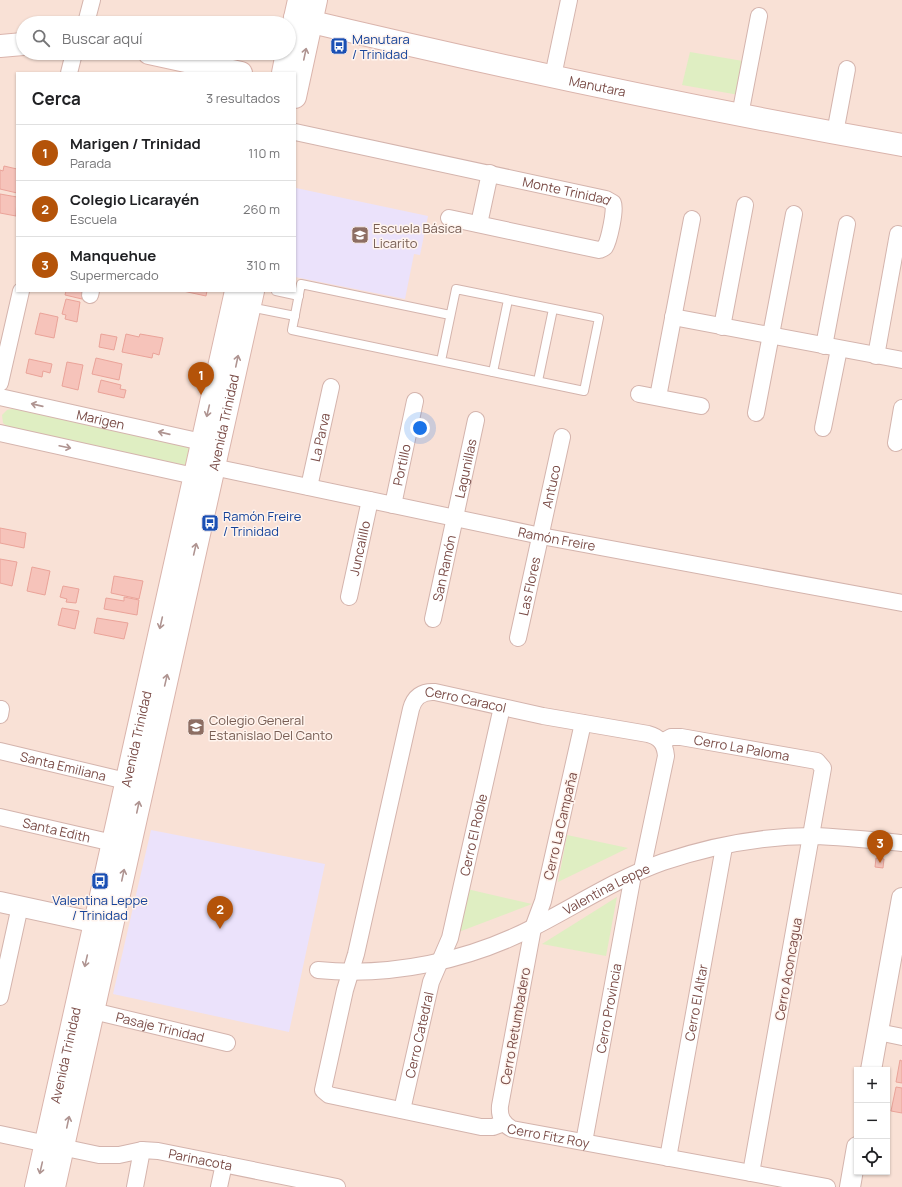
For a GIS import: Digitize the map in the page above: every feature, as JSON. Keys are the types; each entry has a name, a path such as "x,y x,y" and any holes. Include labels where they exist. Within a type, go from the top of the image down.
{"main road":[{"path":"296,28 302,13 316,0"},
{"path":"295,72 302,13"},
{"name":"Manutara","path":"302,13 553,76 740,115 902,144"},
{"path":"0,46 16,45"},
{"path":"181,60 236,72"},
{"path":"288,60 291,72"},
{"name":"Avenida Trinidad","path":"54,1187 54,1146 204,471 202,442 246,296"},
{"name":"Avenida Trinidad","path":"36,1187 54,1146 93,1011 113,842 126,781 204,471 246,296"}],"street":[{"path":"88,16 92,0"},
{"path":"553,76 569,0"},
{"path":"740,115 759,16"},
{"path":"69,72 72,60"},
{"path":"835,133 846,69"},
{"name":"Monte Trinidad","path":"296,132 606,199 613,203 615,210 607,244 599,250 449,218"},
{"path":"479,224 490,173"},
{"path":"722,327 745,205"},
{"path":"756,414 794,214"},
{"path":"658,397 692,218"},
{"path":"824,428 831,347 847,224"},
{"path":"876,356 898,234"},
{"path":"0,384 21,292"},
{"path":"673,317 902,360"},
{"name":"La Parva","path":"309,487 332,387"},
{"path":"639,394 701,406"},
{"name":"Marigen","path":"0,397 202,442"},
{"name":"Portillo","path":"393,504 416,401"},
{"path":"896,443 902,408"},
{"name":"Lagunillas","path":"456,518 476,420"},
{"path":"0,433 204,471"},
{"name":"Antuco","path":"541,536 562,438"},
{"name":"Ramón Freire","path":"204,471 309,487 541,536 902,603"},
{"name":"Juncalillo","path":"349,597 370,500"},
{"name":"San Ramón","path":"433,619 456,518"},
{"name":"Las Flores","path":"518,638 541,536"},
{"name":"Cerro Caracol","path":"352,972 412,703 420,694 430,692 583,723 653,735 662,742"},
{"name":"Cerro El Roble","path":"440,961 450,938 502,707"},
{"name":"Cerro La Campaña","path":"533,928 543,901 583,723"},
{"name":"Cerro La Paloma","path":"662,742 671,737 681,737 817,761 822,765"},
{"path":"637,872 666,761 666,751 662,742"},
{"name":"Santa Emiliana","path":"0,751 126,781"},
{"name":"Cerro Aconcagua","path":"751,1173 814,818 824,773 822,765"},
{"name":"Santa Edith","path":"0,817 113,842"},
{"name":"Valentina Leppe","path":"318,970 352,972 394,970 440,961 485,948 533,928 637,872 685,856 724,847 765,840 812,836 902,842"},
{"name":"Cerro El Altar","path":"668,1158 724,847"},
{"name":"Cerro Provincia","path":"584,1142 637,872"},
{"path":"872,1067 902,898"},
{"path":"0,902 103,925"},
{"path":"0,997 20,906"},
{"name":"Cerro Retumbadero","path":"504,1123 500,1112 500,1106 533,928"},
{"name":"Cerro Catedral","path":"402,1110 431,982 440,961"},
{"name":"Cerro Fitz Roy","path":"352,972 345,990 323,1090 329,1095 481,1127 493,1127 504,1123 512,1129 827,1187"},
{"name":"Pasaje Trinidad","path":"93,1011 227,1043"},
{"path":"878,1032 902,1037"},
{"name":"Parinacota","path":"0,1134 104,1155 142,1150 158,1151 224,1164 304,1184 337,1187"},
{"path":"134,1187 142,1150"},
{"path":"219,1187 224,1164"},
{"path":"850,1187 854,1164"}],"lane":[{"path":"441,361 456,289 599,318 584,391 292,330 301,284 450,315"},
{"path":"281,292 299,296"},
{"path":"246,296 295,316"},
{"path":"493,372 508,300"},
{"path":"538,382 553,309"}],"shaded area":[{"path":"0,0 902,0 902,1187 0,1187"},
{"name":"Escuela Básica Licarito","path":"296,188 428,216 420,255 414,254 405,299 296,277"},
{"path":"151,830 325,864 289,1032 113,994"}],"green space":[{"path":"690,52 743,61 739,95 682,85"},
{"path":"15,408 194,447 189,466 9,428 3,423 2,415 7,410"},
{"path":"567,835 628,848 558,882"},
{"path":"467,889 532,904 456,933"},
{"path":"617,897 606,956 542,944"}],"building":[{"path":"4,166 16,169 16,193 0,189 0,170 3,171"},
{"path":"0,194 16,197 16,216 0,213"},
{"path":"66,292 83,292 82,299 65,295"},
{"path":"188,292 207,292 206,296"},
{"path":"66,299 80,302 77,322 65,319 66,315 62,314"},
{"path":"40,313 58,317 54,338 35,334"},
{"path":"101,334 117,337 114,350 99,347"},
{"path":"126,334 139,337 140,334 163,338 159,355 153,353 152,358 122,352"},
{"path":"96,358 122,364 119,380 92,374"},
{"path":"29,359 52,364 50,373 43,371 42,377 26,373"},
{"path":"67,362 83,365 78,390 62,386"},
{"path":"101,380 121,385 120,389 126,390 124,398 98,392"},
{"path":"0,528 26,533 24,548 0,543"},
{"path":"0,559 17,562 12,586 0,583"},
{"path":"32,567 50,571 45,595 27,591"},
{"path":"114,576 143,581 139,599 111,593"},
{"path":"63,586 79,589 76,603 66,602 67,599 60,597"},
{"path":"124,597 139,600 137,615 104,609 106,598 124,601"},
{"path":"62,608 79,611 75,629 58,625"},
{"path":"97,618 128,623 124,639 94,633"},
{"path":"876,858 884,859 883,868 875,867"},
{"path":"900,1060 902,1061 902,1083 896,1082"},
{"path":"896,1087 902,1088 902,1113 891,1111"}],"place":[{"name":"Manutara / Trinidad","path":"339,46"},
{"name":"Escuela Básica Licarito","path":"360,235"},
{"name":"Marigen / Trinidad","path":"201,395"},
{"name":"Ramón Freire / Trinidad","path":"210,523"},
{"name":"Colegio General Estanislao Del Canto","path":"196,727"},
{"name":"Manquehue","path":"880,863"},
{"name":"Valentina Leppe / Trinidad","path":"100,881"},
{"name":"Colegio Licarayén","path":"220,929"}]}
